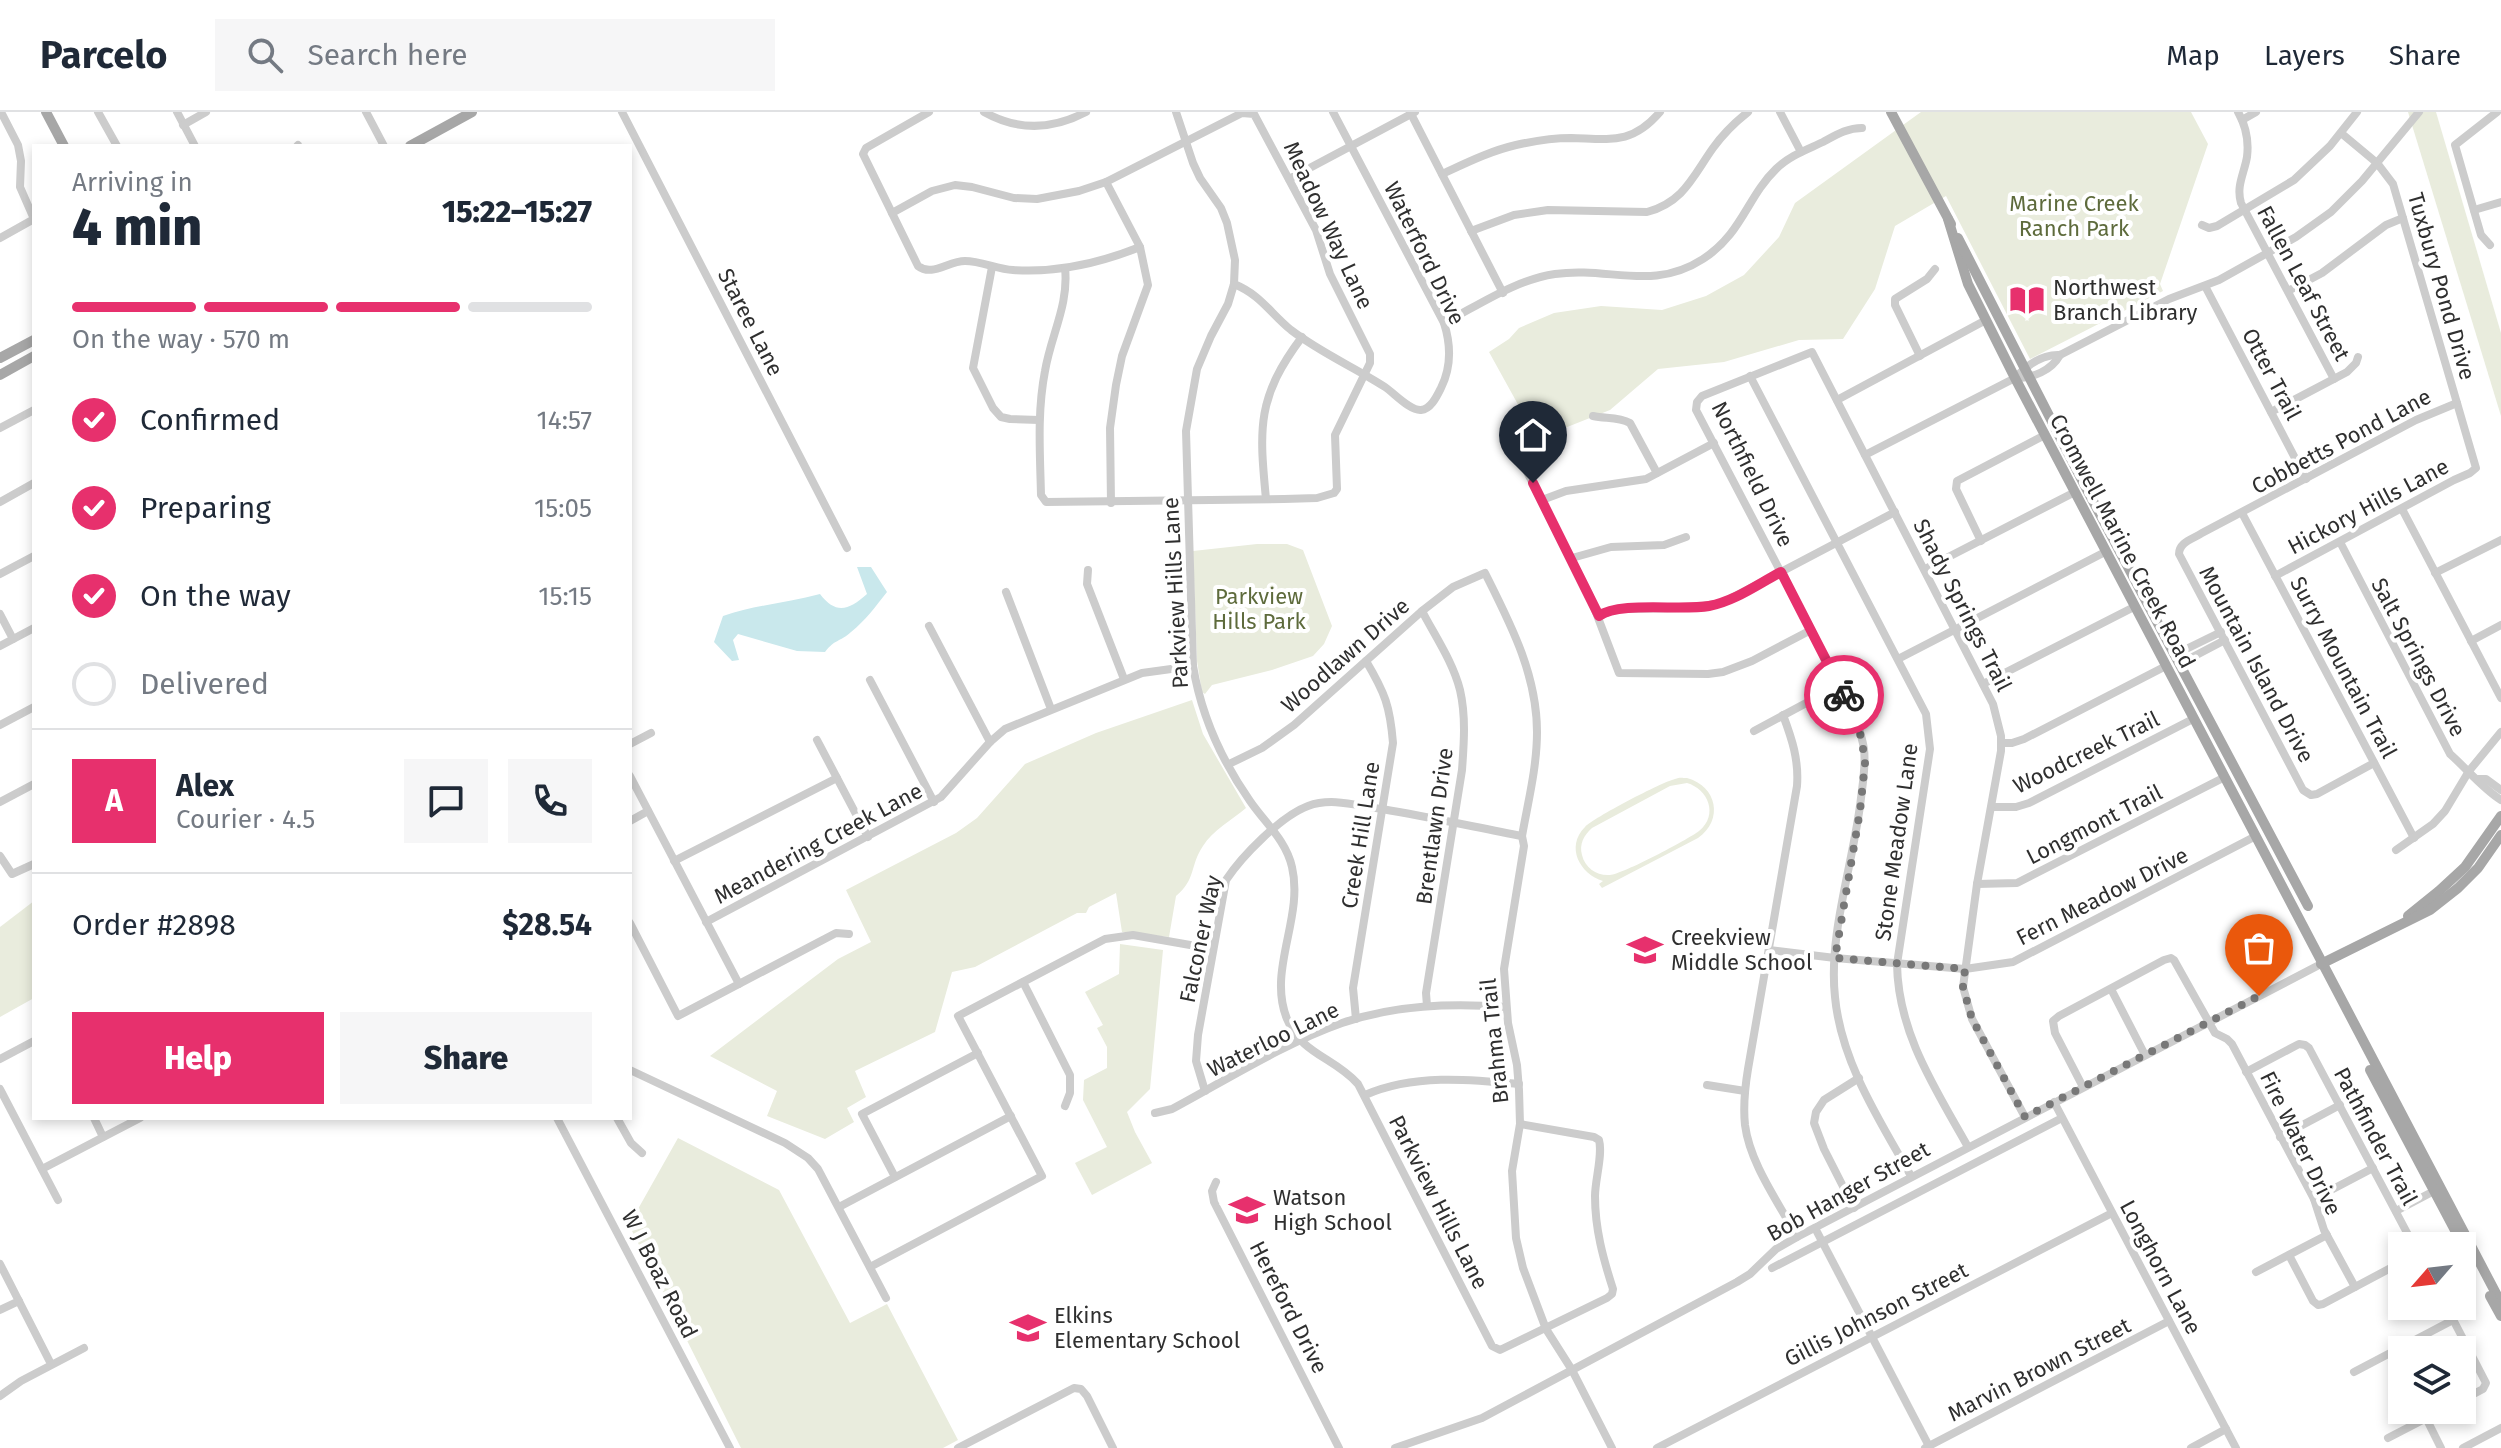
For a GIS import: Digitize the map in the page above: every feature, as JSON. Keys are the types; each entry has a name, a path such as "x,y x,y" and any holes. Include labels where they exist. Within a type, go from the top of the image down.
{"main road":[{"path":"46,112 63,144"},
{"path":"414,144 472,112"},
{"name":"Cromwell Marine Creek Road","path":"1891,112 2308,906"},
{"name":"Cromwell Marine Creek Road","path":"1946,216 1968,284 2015,378 2501,1303"},
{"path":"0,358 32,341"},
{"path":"0,375 32,357"},
{"path":"2075,492 2085,486"},
{"path":"2166,666 2177,660"},
{"name":"Cromwell Marine Creek Road","path":"2258,812 2275,876"},
{"path":"2396,927 2465,867 2501,816"},
{"path":"2321,964 2430,910 2478,868 2501,835"},
{"name":"Cromwell Marine Creek Road","path":"2321,964 2327,990 2501,1316"}],"street":[{"path":"98,112 116,144"},
{"path":"177,112 194,144"},
{"path":"183,125 206,112"},
{"path":"366,112 383,144"},
{"name":"Staree Lane","path":"622,112 847,548"},
{"path":"929,112 866,148 863,154 918,266 930,271 966,261 992,267 1032,270 1065,268 1100,262 1140,247"},
{"path":"984,112 1007,123 1025,127 1050,125 1086,112"},
{"name":"Parkview Hills Lane","path":"1176,112 1200,178 1221,208 1227,223 1235,260 1234,284 1228,304 1204,352 1192,387 1186,431 1193,666 1198,696 1229,764 1251,803 1287,850 1293,870 1296,894 1281,982 1282,1006 1292,1030 1316,1055 1349,1074 1365,1095 1492,1346 1497,1350 1546,1329 1612,1294 1613,1289 1598,1240 1596,1222 1595,1178 1601,1146 1599,1140 1520,1124"},
{"name":"Waterford Drive","path":"1333,112 1444,323 1449,349 1446,376 1434,401 1422,410 1415,409 1364,375"},
{"path":"1442,174 1487,153 1518,145 1569,138 1623,138 1649,126 1660,112"},
{"path":"1471,231 1514,215 1548,210 1647,212 1660,209 1681,193 1726,130 1748,112"},
{"path":"1780,112 1801,152"},
{"path":"2240,116 2256,112"},
{"path":"2202,225 2209,228 2217,226 2294,180 2320,156 2357,112"},
{"path":"1865,455 2015,378 2055,364 2060,355 2169,299 2205,286 2296,237 2331,212 2362,181 2419,112"},
{"path":"1,113 18,145 20,187 31,207"},
{"name":"Meadow Way Lane","path":"892,213 932,191 955,185 1014,198 1065,195 1106,182 1242,113 1257,117 1316,230 1330,274 1370,354 1370,363 1335,435 1337,489 1334,493 1317,498 1266,499"},
{"path":"1289,179 1412,113 1503,293"},
{"path":"2490,245 2481,235 2455,145 2493,113"},
{"name":"Fallen Leaf Street","path":"2240,116 2248,146 2239,194 2334,379"},
{"path":"1444,323 1533,278 1582,272 1644,278 1685,269 1721,245 1744,217 1773,171 1789,157 1850,128 1862,128"},
{"name":"Tuxbury Pond Drive","path":"2341,133 2377,163 2393,184 2476,468"},
{"path":"1106,182 1140,247 1148,285 1118,370 1110,428 1111,503"},
{"path":"2474,210 2501,202"},
{"path":"2288,291 2322,273 2386,225 2403,218"},
{"path":"0,238 32,220"},
{"path":"992,267 973,368 993,408 1001,417 1039,420"},
{"path":"1065,268 1065,305 1048,353 1039,420 1041,495 1049,503 1266,499 1262,434 1266,404 1282,364 1302,337"},
{"path":"1920,356 1895,305 1895,299 1927,279 1935,269"},
{"path":"1234,284 1259,297 1289,329 1330,357 1364,375"},
{"name":"Otter Trail","path":"2205,286 2306,479"},
{"path":"1837,400 1986,320"},
{"name":"Shady Springs Trail","path":"1750,376 1812,352 1955,628 1998,719 2001,743 1963,987 1972,1019 2025,1117"},
{"path":"2271,412 2352,368 2358,357"},
{"name":"Northfield Drive","path":"1750,376 1702,396 1696,410 1856,719 1865,763 1835,958 1835,997 1840,1028 1859,1078 1911,1176"},
{"name":"Stone Meadow Lane","path":"1750,376 1926,714 1930,749 1897,964 1901,1008 1910,1037 1933,1085 1968,1147"},
{"name":"Cobbetts Pond Lane","path":"2242,513 2416,420 2457,403"},
{"path":"0,428 32,411"},
{"path":"1593,416 1630,423 1657,473"},
{"path":"1981,541 1955,483 2045,435"},
{"path":"1542,500 1566,491 1646,479 1714,443"},
{"path":"1524,457 1524,466 1599,616 1615,668 1623,675 1723,672 1752,661 1811,630"},
{"name":"Hickory Hills Lane","path":"2275,576 2476,468"},
{"path":"0,502 32,484"},
{"path":"1925,569 2075,492"},
{"path":"2402,509 2501,698"},
{"path":"1599,616 1616,609 1715,605 1895,512"},
{"name":"Surry Mountain Trail","path":"2242,513 2414,838"},
{"name":"Mountain Island Drive","path":"2242,513 2191,540 2179,549 2179,554 2300,785 2307,793 2317,794 2374,763"},
{"path":"1572,558 1611,547 1664,545 1686,537"},
{"path":"2435,573 2501,540"},
{"name":"Salt Springs Drive","path":"2340,542 2444,745 2483,786 2501,800"},
{"path":"1898,659 2105,552"},
{"path":"0,574 32,557"},
{"path":"1088,570 1087,584 1124,679"},
{"name":"Woodlawn Drive","path":"1229,764 1262,748 1294,725 1453,587 1485,573"},
{"name":"Brahma Trail","path":"1485,573 1514,630 1526,662 1537,729 1535,766 1504,969 1506,1007 1519,1084 1520,1124 1512,1171 1516,1238 1527,1280 1546,1329 1572,1370 1612,1448"},
{"path":"1006,592 1051,709"},
{"path":"1983,684 2134,607"},
{"name":"Brentlawn Drive","path":"1422,611 1447,658 1459,688 1464,713 1462,770 1426,993 1427,1006"},
{"path":"0,614 13,639"},
{"path":"2471,641 2501,625"},
{"path":"929,626 990,742"},
{"path":"0,646 32,629"},
{"path":"2177,660 2180,652 2223,636"},
{"name":"Creek Hill Lane","path":"1356,1019 1353,988 1393,743 1391,713 1383,690 1366,661"},
{"name":"Meandering Creek Lane","path":"706,922 934,802 947,793 1005,729 1124,679 1152,670 1193,666"},
{"path":"2001,743 2024,739 2166,666"},
{"path":"870,680 934,802"},
{"path":"1754,731 1838,686"},
{"path":"0,725 32,708"},
{"path":"1783,715 1793,742 1798,769 1745,1091 1745,1127 1761,1170 1797,1237"},
{"name":"Woodcreek Trail","path":"1992,807 2016,807 2029,803 2193,719"},
{"path":"2396,850 2433,824 2445,811 2469,771 2501,732"},
{"path":"632,743 651,733"},
{"path":"817,740 868,837"},
{"path":"674,861 837,778"},
{"name":"Longmont Trail","path":"1977,884 2017,883 2223,778"},
{"name":"Salt Springs Drive","path":"2478,779 2486,779 2501,790"},
{"path":"632,780 739,984"},
{"path":"0,802 32,785"},
{"name":"Falconer Way","path":"1205,1091 1196,1061 1226,880 1274,830 1300,810 1326,802 1383,809 1522,836"},
{"path":"632,820 648,811"},
{"name":"Fern Meadow Drive","path":"1769,950 1965,969 2013,962 2254,837"},
{"path":"0,856 12,874 32,865"},
{"path":"632,927 678,1016 836,933 849,934"},
{"path":"870,1267 1042,1176 958,1016 1105,939 1133,935 1213,949"},
{"name":"Fire Water Drive","path":"2111,989 2164,960 2171,958 2177,962 2215,1033 2230,1042 2314,1199 2327,1235 2355,1287"},
{"name":"Bob Hanger Street","path":"1395,1448 1482,1418 1737,1282 1776,1249 1797,1237 2321,964"},
{"path":"1023,982 1070,1075 1070,1093 1065,1106"},
{"path":"2083,1087 2055,1033 2053,1021 2111,989 2145,1055"},
{"name":"Waterloo Lane","path":"1155,1113 1172,1109 1300,1041 1356,1019 1427,1006 1506,1007"},
{"path":"0,1059 32,1042"},
{"name":"Pathfinder Trail","path":"2246,1072 2299,1044 2309,1048 2407,1232"},
{"path":"895,1177 862,1114 978,1053"},
{"path":"632,1071 798,1150 818,1169 886,1298"},
{"path":"1854,1208 1814,1123 1816,1112 1824,1100 1859,1078"},
{"path":"1365,1095 1392,1086 1442,1080 1519,1084"},
{"path":"1707,1085 1745,1091"},
{"path":"0,1089 58,1200"},
{"name":"Longhorn Lane","path":"2054,1102 2236,1448"},
{"path":"2280,1137 2340,1105"},
{"path":"839,1207 1011,1116"},
{"name":"Bob Hanger Street","path":"1772,1268 2062,1118"},
{"path":"95,1120 103,1137"},
{"path":"42,1169 136,1120"},
{"name":"W J Boaz Road","path":"558,1120 730,1448"},
{"path":"618,1120 631,1143 642,1153"},
{"path":"2314,1199 2373,1168"},
{"name":"Hereford Drive","path":"1216,1182 1212,1191 1214,1202 1339,1448"},
{"path":"2396,1211 2434,1191"},
{"name":"Gillis Johnson Street","path":"1657,1448 2112,1213"},
{"path":"1815,1228 1928,1447"},
{"path":"2256,1272 2327,1235"},
{"path":"2289,1255 2316,1304 2323,1304 2388,1269"},
{"path":"0,1264 51,1364"},
{"path":"0,1310 19,1301"},
{"path":"2354,1372 2453,1320 2462,1336"},
{"name":"Marvin Brown Street","path":"1928,1447 2169,1321"},
{"path":"0,1396 21,1381 84,1348"},
{"path":"2476,1363 2486,1385 2476,1391"},
{"path":"958,1448 1074,1388 1081,1389 1091,1404 1112,1448"},
{"path":"2388,1438 2415,1424"},
{"path":"2429,1424 2441,1448"},
{"path":"2463,1448 2501,1428"},
{"path":"2191,1448 2226,1429"}],"green space":[{"name":"Marine Creek Ranch Park","path":"1921,112 2191,112 2208,144 2160,284 2163,291 2030,359 1946,196 1895,226 1875,289 1843,339 1799,340 1724,362 1658,369 1610,410 1537,439 1489,352 1519,328 1554,313 1601,306 1662,310 1706,296 1744,275 1779,237 1795,203"},
{"path":"2408,112 2436,112 2501,333 2501,416"},
{"name":"Parkview Hills Park","path":"1287,544 1303,550 1332,626 1324,644 1313,656 1212,685 1205,694 1202,692 1197,661 1193,551"},
{"path":"1192,700 1203,734 1246,808 1217,830 1203,846 1187,884 1176,896 1169,937 1122,932 1116,893 1089,907 1086,913 1077,913 975,967 952,972 935,1032 855,1071 866,1097 847,1108 854,1122 825,1139 767,1116 777,1091 710,1056 838,959 871,942 846,890 956,833 977,818 1025,764 1096,733"},
{"path":"1685,778 1697,782 1711,796 1714,813 1706,831 1602,888 1599,884 1603,881 1588,872 1578,859 1576,843 1585,827 1628,801 1668,782","holes":["1687,783 1701,791 1710,810 1709,818 1699,831 1617,873 1601,874 1586,864 1581,851 1582,843 1592,828 1670,786"]},
{"path":"32,903 32,999 0,1017 0,927"},
{"path":"1120,944 1163,950 1150,1089 1127,1112 1152,1163 1092,1195 1075,1163 1107,1147 1083,1100 1084,1080 1107,1068 1107,1047 1097,1028 1103,1025 1085,992 1119,974"},
{"path":"678,1138 779,1190 850,1323 887,1304 958,1440 943,1448 741,1448 629,1225"}],"water":[{"path":"857,567 871,567 887,592 861,623 825,652 797,651 738,634 733,640 739,660 732,661 714,642 723,616 735,612 820,594 837,607 854,604 867,594"}],"way so far":[{"path":"1844,695 1856,719 1865,763 1835,958 1965,969 1963,987 1972,1019 2025,1117 2259,996"}],"place":[{"name":"Northwest Branch Library","path":"2027,300"},
{"name":"Creekview Middle School","path":"1645,950"},
{"name":"Watson High School","path":"1247,1210"},
{"name":"Elkins Elementary School","path":"1028,1328"}],"route":[{"path":"1533,483 1599,616 1616,609 1715,605 1781,572 1844,695"}]}
